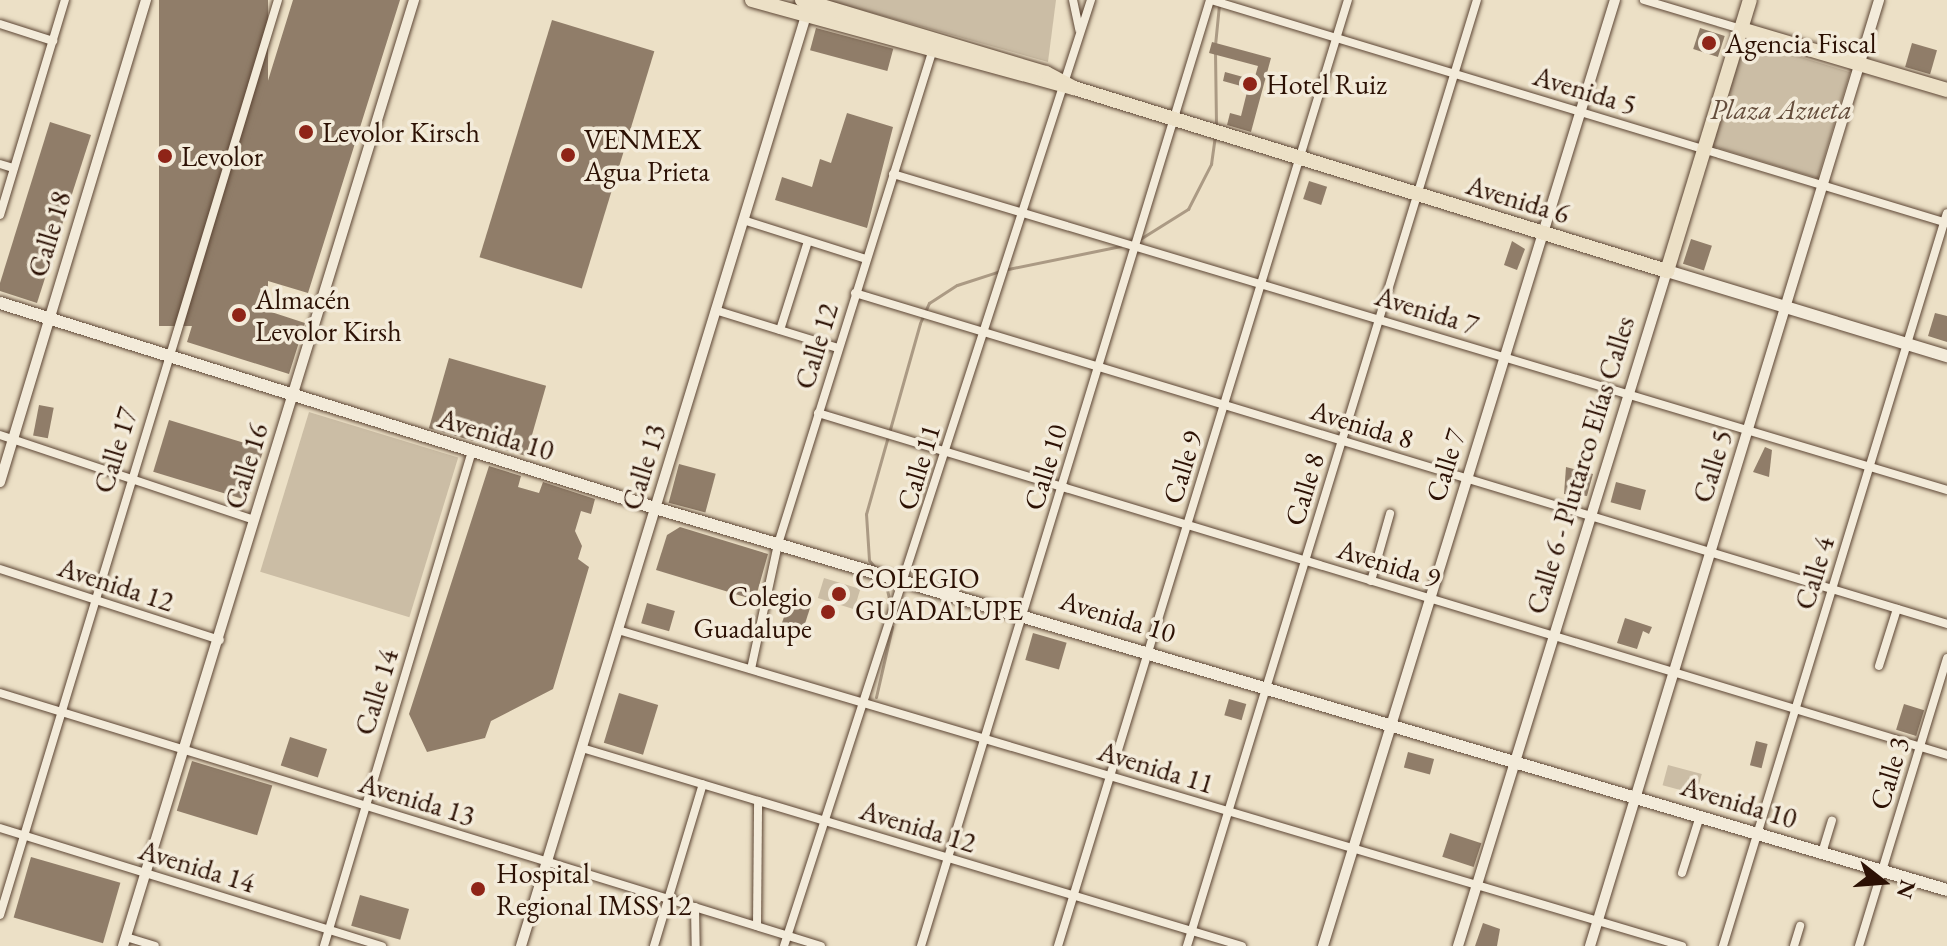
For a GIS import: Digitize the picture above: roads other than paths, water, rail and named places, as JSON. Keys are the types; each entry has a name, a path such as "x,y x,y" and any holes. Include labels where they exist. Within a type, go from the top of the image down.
{"main road":[{"name":"Avenida 6","path":"752,0 806,6 1947,356"},
{"name":"Calle 6 - Plutarco Elías Calles","path":"1667,271 1750,0"},
{"path":"1741,29 1947,90"},
{"name":"Avenida 10","path":"0,303 167,354 292,398 655,508 868,571 1023,612 1947,890"}],"street":[{"path":"0,215 65,0"},
{"name":"Calle 18","path":"0,482 146,0"},
{"name":"Calle 17","path":"0,915 167,354 278,0"},
{"name":"Calle 16","path":"124,941 220,640 414,0"},
{"path":"1073,0 1079,29"},
{"name":"Calle 11","path":"784,946 824,820 867,704 900,580 984,332 1060,83 1091,0"},
{"name":"Avenida 5","path":"1211,0 1946,220"},
{"name":"Calle 10","path":"921,946 1211,0"},
{"name":"Calle 9","path":"1058,946 1348,0"},
{"name":"Calle 8","path":"1187,946 1477,0"},
{"name":"Calle 7","path":"1323,946 1615,0"},
{"path":"1644,0 1741,29"},
{"name":"Calle 5","path":"1590,946 1879,0"},
{"name":"Calle 13","path":"521,946 806,6"},
{"path":"0,24 53,41"},
{"name":"Calle 12","path":"751,669 778,544 933,47"},
{"path":"0,164 13,168"},
{"name":"Avenida 7","path":"893,174 1947,490"},
{"path":"743,220 866,259"},
{"name":"Calle 4","path":"1723,946 1946,220"},
{"path":"780,330 808,241"},
{"name":"Calle 6 - Plutarco Elías Calles","path":"1458,946 1667,271"},
{"name":"Avenida 8","path":"855,293 1947,624"},
{"path":"715,310 838,348"},
{"name":"Avenida 9","path":"818,413 1947,755"},
{"path":"0,435 254,520"},
{"name":"Calle 14","path":"324,946 472,451"},
{"path":"1371,581 1390,514"},
{"name":"Avenida 12","path":"0,569 220,640"},
{"path":"1879,666 1897,609"},
{"name":"Avenida 11","path":"618,630 1682,946"},
{"name":"Calle 3","path":"1859,946 1947,658"},
{"name":"Avenida 13","path":"0,693 821,946"},
{"name":"Avenida 12","path":"582,748 1242,946"},
{"path":"654,946 703,784"},
{"path":"757,926 758,801"},
{"path":"1682,873 1700,816"},
{"path":"1822,853 1832,821"},
{"name":"Avenida 14","path":"0,828 382,946"},
{"path":"695,907 696,946"},
{"path":"1794,946 1800,926"},
{"path":"124,941 155,946"}],"waterway":[{"path":"1215,45 1219,5"},
{"path":"1215,52 1216,125"},
{"path":"1140,239 1188,209 1211,164 1215,136"},
{"path":"1008,269 1121,246"},
{"path":"876,569 869,560 866,514 920,323 929,303 957,285 1000,271"},
{"path":"885,581 891,607"},
{"path":"876,697 892,627"}],"place":[{"name":"Agencia Fiscal","path":"1709,43"},
{"name":"Hotel Ruiz","path":"1250,84"},
{"name":"Levolor Kirsch","path":"306,132"},
{"name":"VENMEX Agua Prieta","path":"568,155"},
{"name":"Levolor","path":"165,156"},
{"name":"Almacén Levolor Kirsh","path":"239,315"},
{"name":"COLEGIO GUADALUPE","path":"839,594"},
{"name":"Colegio Guadalupe","path":"828,612"},
{"name":"Hospital Regional IMSS 12","path":"478,889"}],"park label":[{"name":"Plaza Azueta","path":"1781,109"}]}
